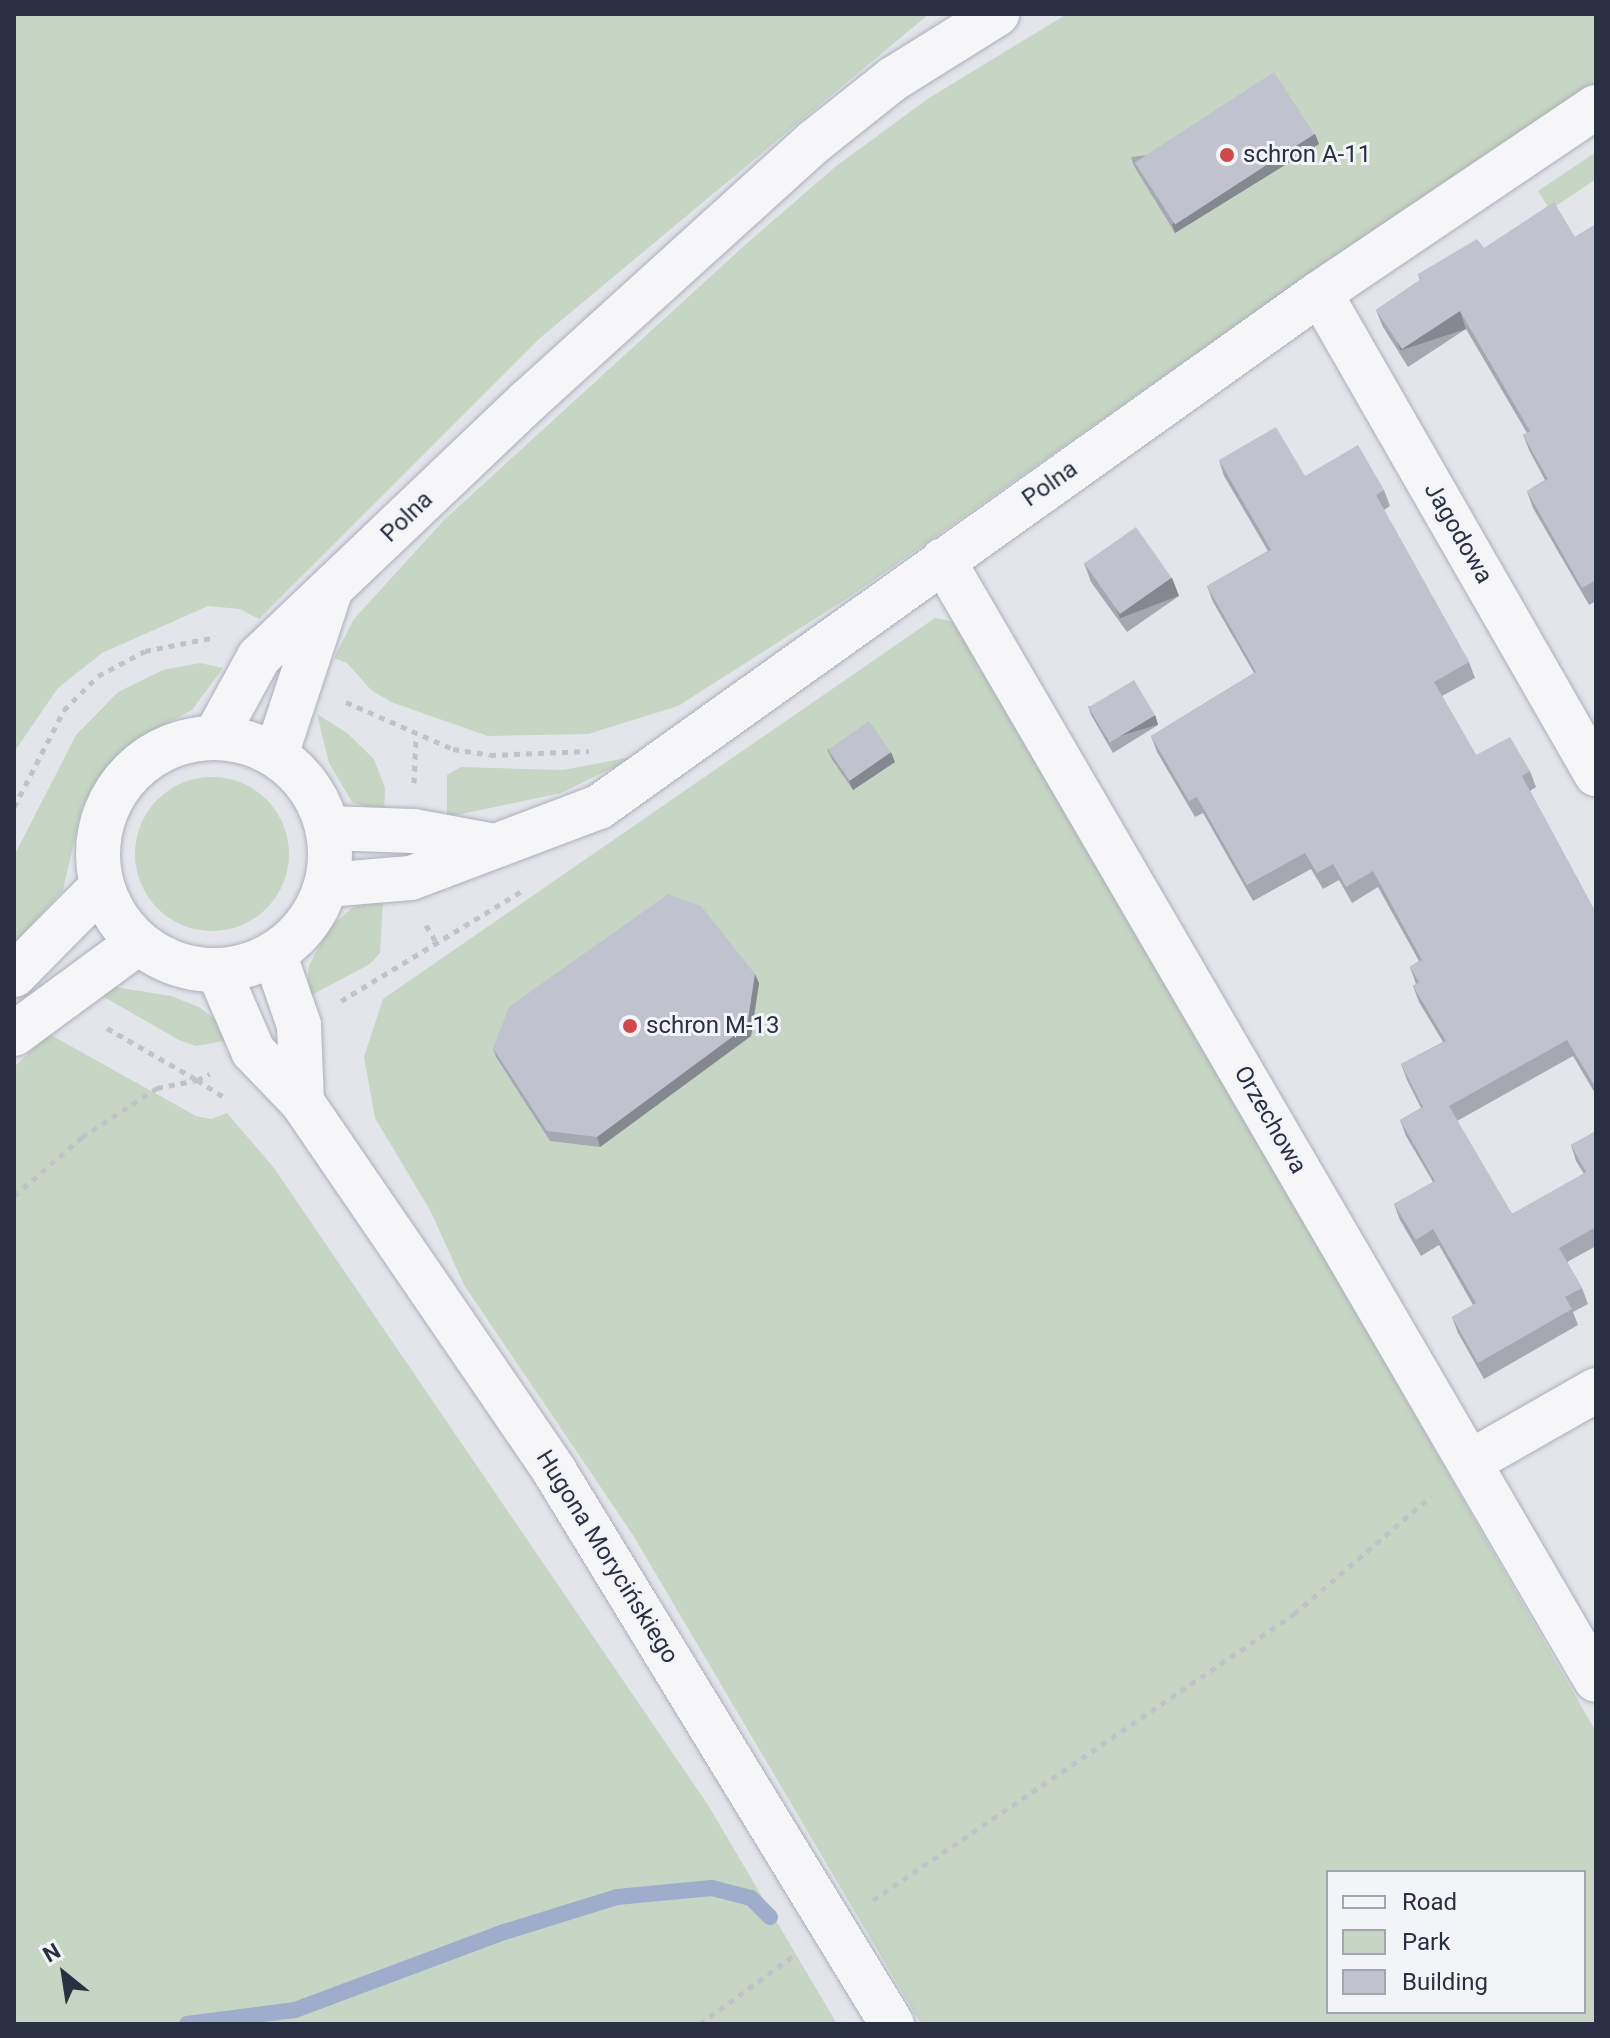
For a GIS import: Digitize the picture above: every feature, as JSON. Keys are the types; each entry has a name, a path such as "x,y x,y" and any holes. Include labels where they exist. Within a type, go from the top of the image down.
{"street":[{"name":"Polna","path":"215,737 259,657 815,141 893,79 997,14"},
{"name":"Polna","path":"326,885 411,878 599,807 1320,293 1596,107"},
{"name":"Jagodowa","path":"1320,293 1596,774"},
{"name":"Orzechowa","path":"943,560 1596,1680"},
{"name":"Polna","path":"276,755 331,589"},
{"path":"215,737 247,742 276,755 318,800 328,828 326,885 315,912 274,953 218,970 176,963 138,943 116,917 102,886 97,851 104,815 121,783 158,753 179,743 215,737"},
{"path":"328,828 413,831 498,846"},
{"path":"14,975 102,886"},
{"path":"14,1034 138,943"},
{"path":"274,953 299,1025 302,1102"},
{"name":"Hugona Morycińskiego","path":"218,970 253,1051 302,1102 555,1472 892,2024"},
{"path":"1470,1462 1596,1390"}],"path":[{"path":"14,807 64,710 98,676 172,642 224,638"},
{"path":"336,698 416,737 490,755 599,749"},
{"path":"413,801 416,737"},
{"path":"341,1001 529,887"},
{"path":"60,1002 197,1080"},
{"path":"14,1196 82,1137 145,1096 197,1080 224,1067"},
{"path":"700,2024 834,1927 1294,1614 1470,1462"}],"green space":[{"path":"14,14 929,14 540,338 259,619 240,609 208,606 102,653 58,688 14,752"},
{"path":"1067,14 1596,14 1596,83 1256,311 854,594 678,706 588,734 488,736 391,702 371,690 347,663 334,658 354,619 444,520 746,244 835,167 929,98"},
{"path":"1596,152 1596,179 1550,210 1538,191"},
{"path":"935,618 962,623 1596,1732 1596,2024 921,2024 633,1535 464,1285 431,1212 375,1118 364,1057 383,999"},
{"path":"200,663 223,668 192,710 136,740 104,770 82,808 63,890 14,944 14,856 76,735 118,692 163,670"},
{"path":"317,714 347,733 374,759 385,788 384,813 352,802 329,763"},
{"path":"637,756 561,793 447,817 447,775 461,767 563,770"},
{"path":"212,777 241,783 266,800 283,825 289,854 283,883 266,908 241,925 212,931 183,925 158,908 141,883 135,854 141,825 158,800 183,783"},
{"path":"383,899 380,953 370,964 306,998 309,966 327,930 352,908"},
{"path":"115,987 171,996 199,1007 221,1024 230,1040 196,1046 179,1040 99,994"},
{"path":"49,1034 196,1116 211,1119 227,1113 274,1168 708,1805 837,2024 14,2024 14,1067"}],"building":[{"name":"schron A-11","path":"1274,72 1314,134 1175,224 1135,162"},
{"path":"1554,202 1575,237 1596,224 1596,580 1582,588 1527,491 1548,479 1523,435 1530,431 1460,311 1402,349 1376,310 1421,279 1418,274 1477,239 1484,248"},
{"path":"1276,427 1305,476 1358,445 1384,490 1376,495 1469,662 1434,682 1476,755 1510,737 1530,771 1522,776 1596,913 1596,1088 1567,1040 1449,1106 1512,1214 1586,1172 1571,1145 1596,1131 1596,1227 1559,1248 1582,1288 1565,1297 1572,1309 1478,1363 1452,1317 1476,1303 1433,1229 1416,1240 1394,1204 1435,1181 1400,1120 1423,1107 1401,1064 1446,1041 1413,986 1419,982 1410,967 1422,960 1373,871 1346,887 1333,864 1317,873 1305,853 1247,885 1197,797 1189,801 1151,736 1256,672 1207,586 1271,550 1219,460"},
{"path":"1136,527 1172,578 1120,614 1084,563"},
{"path":"1134,680 1155,715 1110,742 1089,707"},
{"path":"869,721 891,752 850,781 828,750"},
{"name":"schron M-13","path":"668,894 701,906 755,974 747,1026 597,1137 547,1131 493,1048 509,1007"}],"waterway":[{"path":"187,2024 295,2010 504,1932 617,1897 712,1888 751,1898 770,1917"}],"place":[{"name":"schron A-11","path":"1227,155"},
{"name":"schron M-13","path":"630,1026"}]}
